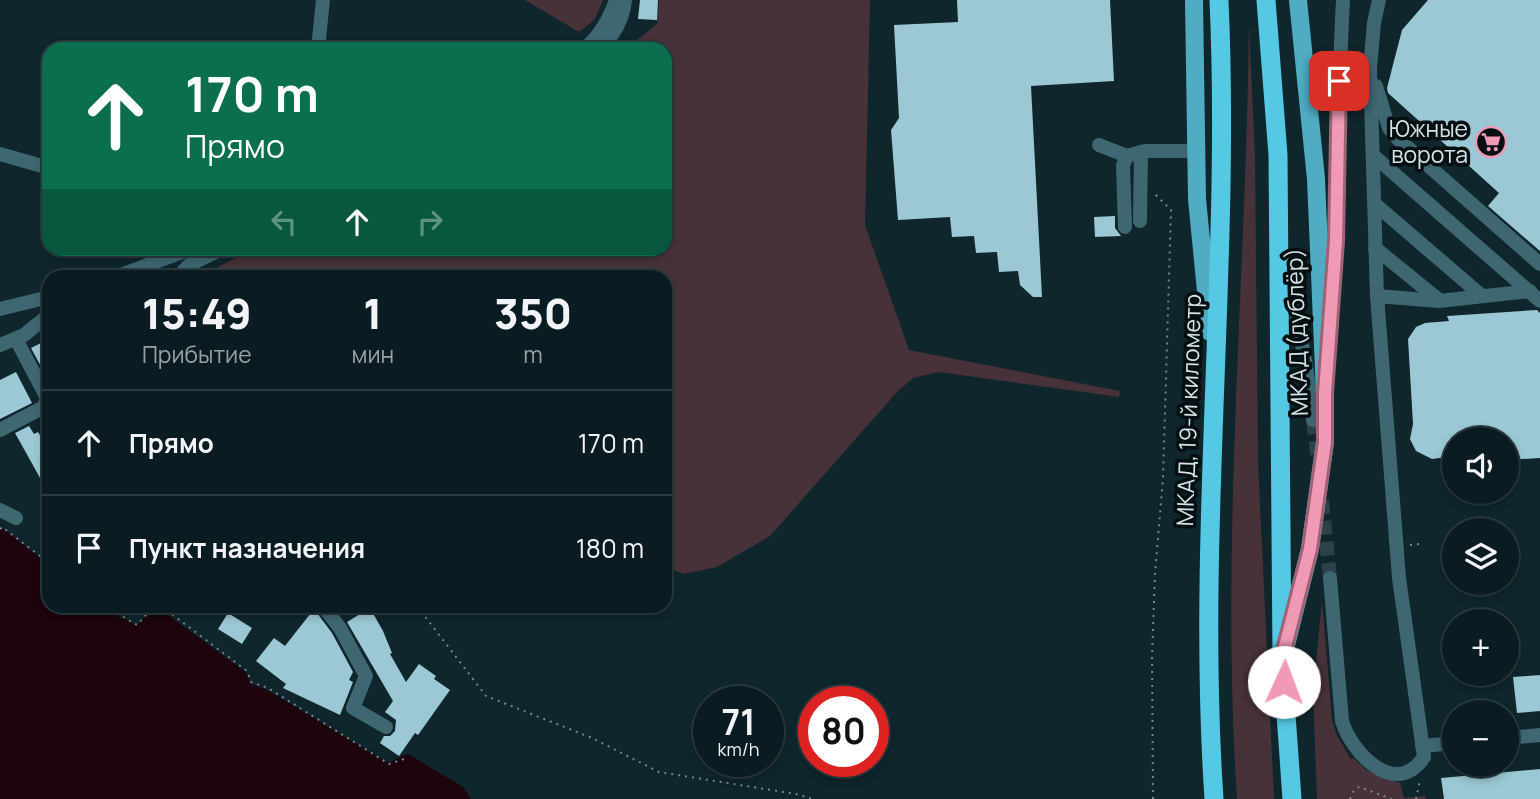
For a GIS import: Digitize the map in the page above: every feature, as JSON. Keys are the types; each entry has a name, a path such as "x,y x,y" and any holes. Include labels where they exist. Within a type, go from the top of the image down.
{"highway":[{"name":"МКАД, 19-й километр","path":"1214,799 1208,636 1221,162 1219,0"},
{"path":"1266,0 1278,155 1282,658 1292,799"}],"main road":[{"path":"1194,0 1197,199 1215,375"},
{"name":"МКАД (дублёр)","path":"1282,658 1310,549 1325,442 1316,179 1298,0"}],"street":[{"path":"319,42 323,0"},
{"path":"592,42 610,18 616,0"},
{"path":"604,42 618,27 624,13 625,0"},
{"path":"1325,393 1336,241 1336,135 1342,0"},
{"path":"1330,578 1342,721 1346,735 1362,758 1375,768 1399,776 1410,773 1418,766 1423,751 1393,520 1375,248 1370,68 1379,0"},
{"path":"1374,23 1386,0"},
{"path":"1370,68 1389,128 1398,139 1540,264"},
{"path":"1099,145 1134,154 1196,151"},
{"path":"0,154 42,167"},
{"path":"1134,154 1141,180 1140,221"},
{"path":"1125,227 1123,165 1134,154"},
{"path":"1374,156 1535,296"},
{"path":"1375,204 1482,296"},
{"path":"1278,223 1306,365 1313,420"},
{"path":"1375,248 1439,301"},
{"path":"134,270 172,256"},
{"path":"186,270 210,256"},
{"path":"160,270 167,267 180,270"},
{"path":"1377,296 1439,301 1482,296 1535,296"},
{"path":"0,309 42,299"},
{"path":"0,345 16,339 42,320"},
{"path":"16,339 42,388"},
{"path":"0,430 42,408"},
{"path":"0,510 16,518"},
{"path":"328,613 340,628 366,676 352,708 386,727"},
{"path":"1519,737 1540,735"},
{"path":"1423,751 1442,746"}],"path":[{"path":"1141,180 1171,210 1163,478 1152,657 1153,799"},
{"path":"0,529 2,527 42,558"},
{"path":"1406,545 1420,544"},
{"path":"117,613 137,625 148,613"},
{"path":"170,613 247,671 251,682 268,688 389,764 404,759"},
{"path":"422,613 486,696 592,738 659,772 813,799"},
{"path":"1350,799 1354,790 1359,787 1392,799"}],"shaded area":[{"path":"525,0 603,0 595,19 579,32"},
{"path":"659,0 870,0 865,225 909,350 1120,391 1119,397 939,372 913,378 897,392 770,536 717,567 684,574 672,570 672,270 212,270 240,256 672,256 672,42 635,42 657,24"},
{"path":"1249,25 1255,156 1258,462 1274,799 1237,799 1233,702 1233,509"},
{"path":"2,528 42,559 42,613 114,613 137,625 149,613 166,613 247,673 250,683 271,692 385,761 390,762 408,754 463,787 471,799 0,799"},
{"path":"1322,600 1332,720 1337,736 1351,759 1354,758 1366,770 1400,783 1404,798 1425,796 1426,799 1317,799 1313,693"}],"building":[{"path":"640,0 658,0 657,20 638,19"},
{"path":"957,0 1110,0 1114,81 1031,86 1042,297 1033,297 1020,285 1018,271 999,272 997,252 976,253 974,236 952,237 950,217 898,220 891,130 899,118 894,25 958,22"},
{"name":"Южные ворота","path":"1428,0 1540,0 1540,251 1488,206 1499,193 1388,93 1402,30"},
{"path":"1115,216 1115,228 1121,236 1095,237 1094,217"},
{"path":"1537,310 1540,313 1540,458 1519,459 1519,427 1442,427 1442,458 1432,459 1416,451 1410,439 1413,424 1408,339 1416,327 1425,323 1449,321 1447,316"},
{"path":"42,342 42,368 31,348"},
{"path":"16,372 32,403 0,419 0,380"},
{"path":"29,426 34,434 38,432 42,439 42,481 15,433"},
{"path":"228,613 252,628 242,644 218,629"},
{"path":"311,613 317,613 332,633 353,672 349,680 353,682 340,715 283,688 286,684 256,661 274,638 285,646"},
{"path":"362,613 373,613 383,631 392,653 390,654 406,682 419,664 450,690 418,735 415,733 399,756 380,743 384,736 390,736 395,731 396,720 385,712 393,701 347,622"},
{"path":"1540,675 1540,711 1519,713 1519,700 1516,700 1514,686 1519,686 1519,677"},
{"path":"1540,769 1540,799 1444,799 1441,778 1519,777 1519,771"}],"tunnel":[{"path":"1313,420 1318,462"},
{"path":"1322,500 1330,578"}],"place":[{"name":"Южные ворота","path":"1491,142"}],"route":[{"path":"1284,682 1282,658 1310,549 1325,442 1325,393 1336,241 1339,81"}]}
